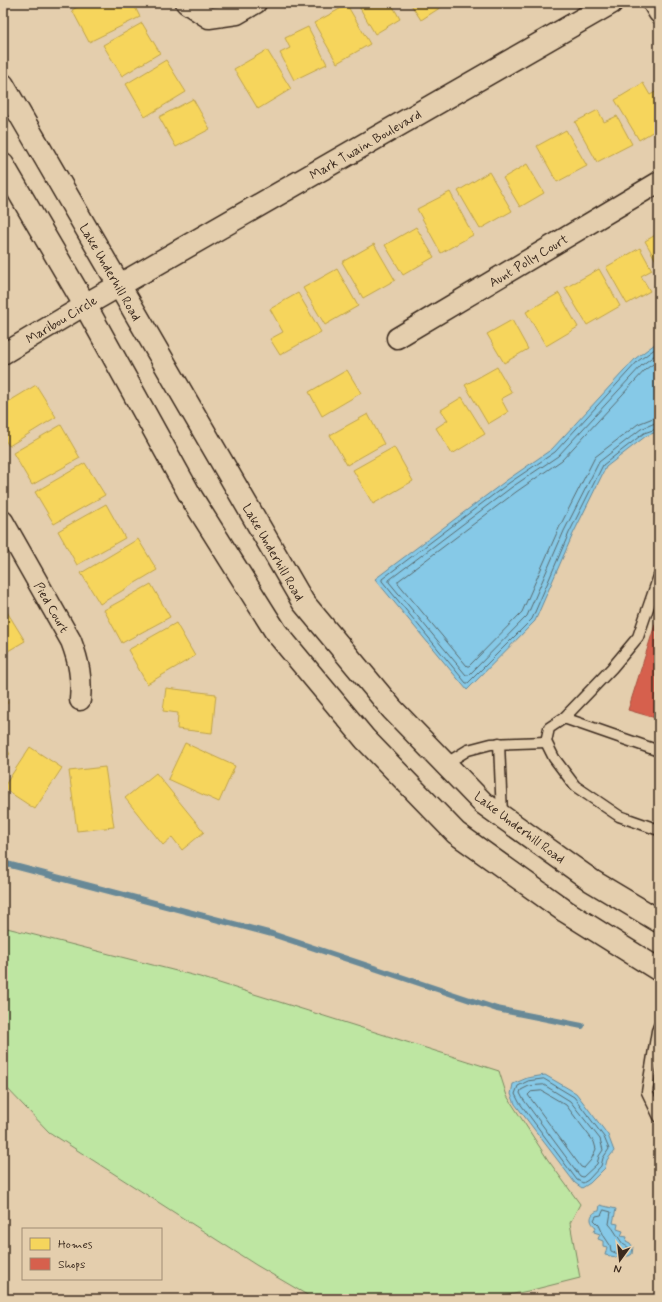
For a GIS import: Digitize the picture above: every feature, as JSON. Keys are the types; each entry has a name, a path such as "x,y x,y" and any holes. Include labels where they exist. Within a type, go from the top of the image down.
{"street":[{"path":"186,3 209,18 236,14 256,3"},
{"name":"Mark Twain Boulevard","path":"119,286 611,3"},
{"path":"653,3 659,13"},
{"name":"Lake Underhill Road","path":"3,85 303,602 392,709 483,803 592,881 659,921"},
{"path":"3,165 84,305 190,495 276,632 365,739 456,833 565,911 659,970"},
{"name":"Aunt Polly Court","path":"397,338 659,182"},
{"name":"Maribou Circle","path":"3,354 84,305 119,286"},
{"name":"Pied Court","path":"3,521 72,641 78,657 81,674 80,700"}],"lane":[{"path":"659,576 638,637 612,668 564,718 549,728 546,742 554,758 575,786 619,816 659,830"},
{"path":"564,718 659,751"},
{"path":"446,764 468,750 492,744 546,742"},
{"path":"499,744 502,817"},
{"path":"659,1026 647,1092 659,1117"}],"green space":[{"path":"3,927 200,977 499,1071 507,1096 548,1160 580,1204 570,1223 580,1278 489,1299 314,1299 256,1265 49,1132 3,1084"}],"water":[{"path":"659,341 659,431 646,436 606,467 573,534 535,621 467,690 375,579 507,480 552,449 636,358"},
{"path":"545,1075 576,1093 608,1135 614,1151 607,1160 605,1168 590,1183 582,1188 575,1183 515,1104 511,1094 513,1084 527,1078"},
{"path":"600,1205 616,1209 613,1223 618,1224 617,1229 623,1231 621,1236 627,1237 626,1241 633,1247 632,1254 629,1256 622,1256 621,1258 605,1255 607,1247 603,1246 603,1241 598,1239 600,1234 594,1232 596,1227 593,1225 591,1220 592,1215 599,1211"}],"building: Homes":[{"path":"85,3 133,3 140,17 89,42 72,10"},
{"path":"357,3 391,3 400,19 375,34"},
{"path":"410,3 445,3 446,4 421,20"},
{"path":"347,5 370,44 337,63 314,23"},
{"path":"142,23 160,53 122,76 103,45"},
{"path":"308,27 327,64 294,80 280,53 290,48 285,38"},
{"path":"267,50 291,89 258,109 234,69"},
{"path":"166,60 186,92 145,117 126,84"},
{"path":"643,83 650,95 659,90 659,128 639,140 615,100"},
{"path":"193,99 210,129 176,147 159,117"},
{"path":"598,110 604,122 617,116 632,144 597,162 575,122"},
{"path":"566,130 587,166 557,182 537,146"},
{"path":"527,164 544,193 520,207 503,178"},
{"path":"489,172 512,211 480,229 458,191"},
{"path":"450,192 473,235 441,253 417,209"},
{"path":"416,227 434,257 403,275 385,245"},
{"path":"659,233 659,266 645,241"},
{"path":"374,244 395,280 363,298 342,262"},
{"path":"640,248 652,270 641,276 650,291 627,304 606,267"},
{"path":"337,269 358,306 325,325 303,288"},
{"path":"599,269 620,306 587,325 565,288"},
{"path":"298,293 321,332 280,355 270,339 283,332 270,309"},
{"path":"559,293 578,327 546,346 526,312"},
{"path":"512,320 528,349 504,363 487,334"},
{"path":"497,367 512,393 501,399 508,412 488,424 465,385"},
{"path":"347,370 361,393 322,416 309,392"},
{"path":"36,385 56,417 9,446 3,437 3,405"},
{"path":"462,397 485,434 452,454 436,428 448,420 441,410"},
{"path":"368,414 384,444 347,465 330,435"},
{"path":"61,425 80,458 32,485 13,453"},
{"path":"394,447 413,481 373,504 353,470"},
{"path":"85,463 105,495 54,524 35,492"},
{"path":"106,504 125,538 77,565 58,531"},
{"path":"138,539 157,570 100,604 81,573"},
{"path":"151,584 170,617 122,643 104,610"},
{"path":"4,607 25,641 3,654 3,608"},
{"path":"176,623 195,656 147,684 128,650"},
{"path":"166,688 216,694 212,733 177,729 178,713 163,711"},
{"path":"3,694 8,703 3,706"},
{"path":"185,743 235,766 219,802 168,779"},
{"path":"3,744 10,754 3,759"},
{"path":"30,747 62,768 35,809 3,788"},
{"path":"105,767 114,827 77,831 69,771"},
{"path":"156,773 204,832 182,850 172,837 163,845 125,798"}],"building: Shops":[{"path":"659,612 659,719 628,710"}],"waterway":[{"path":"3,863 272,934 497,1009 582,1026"}]}
